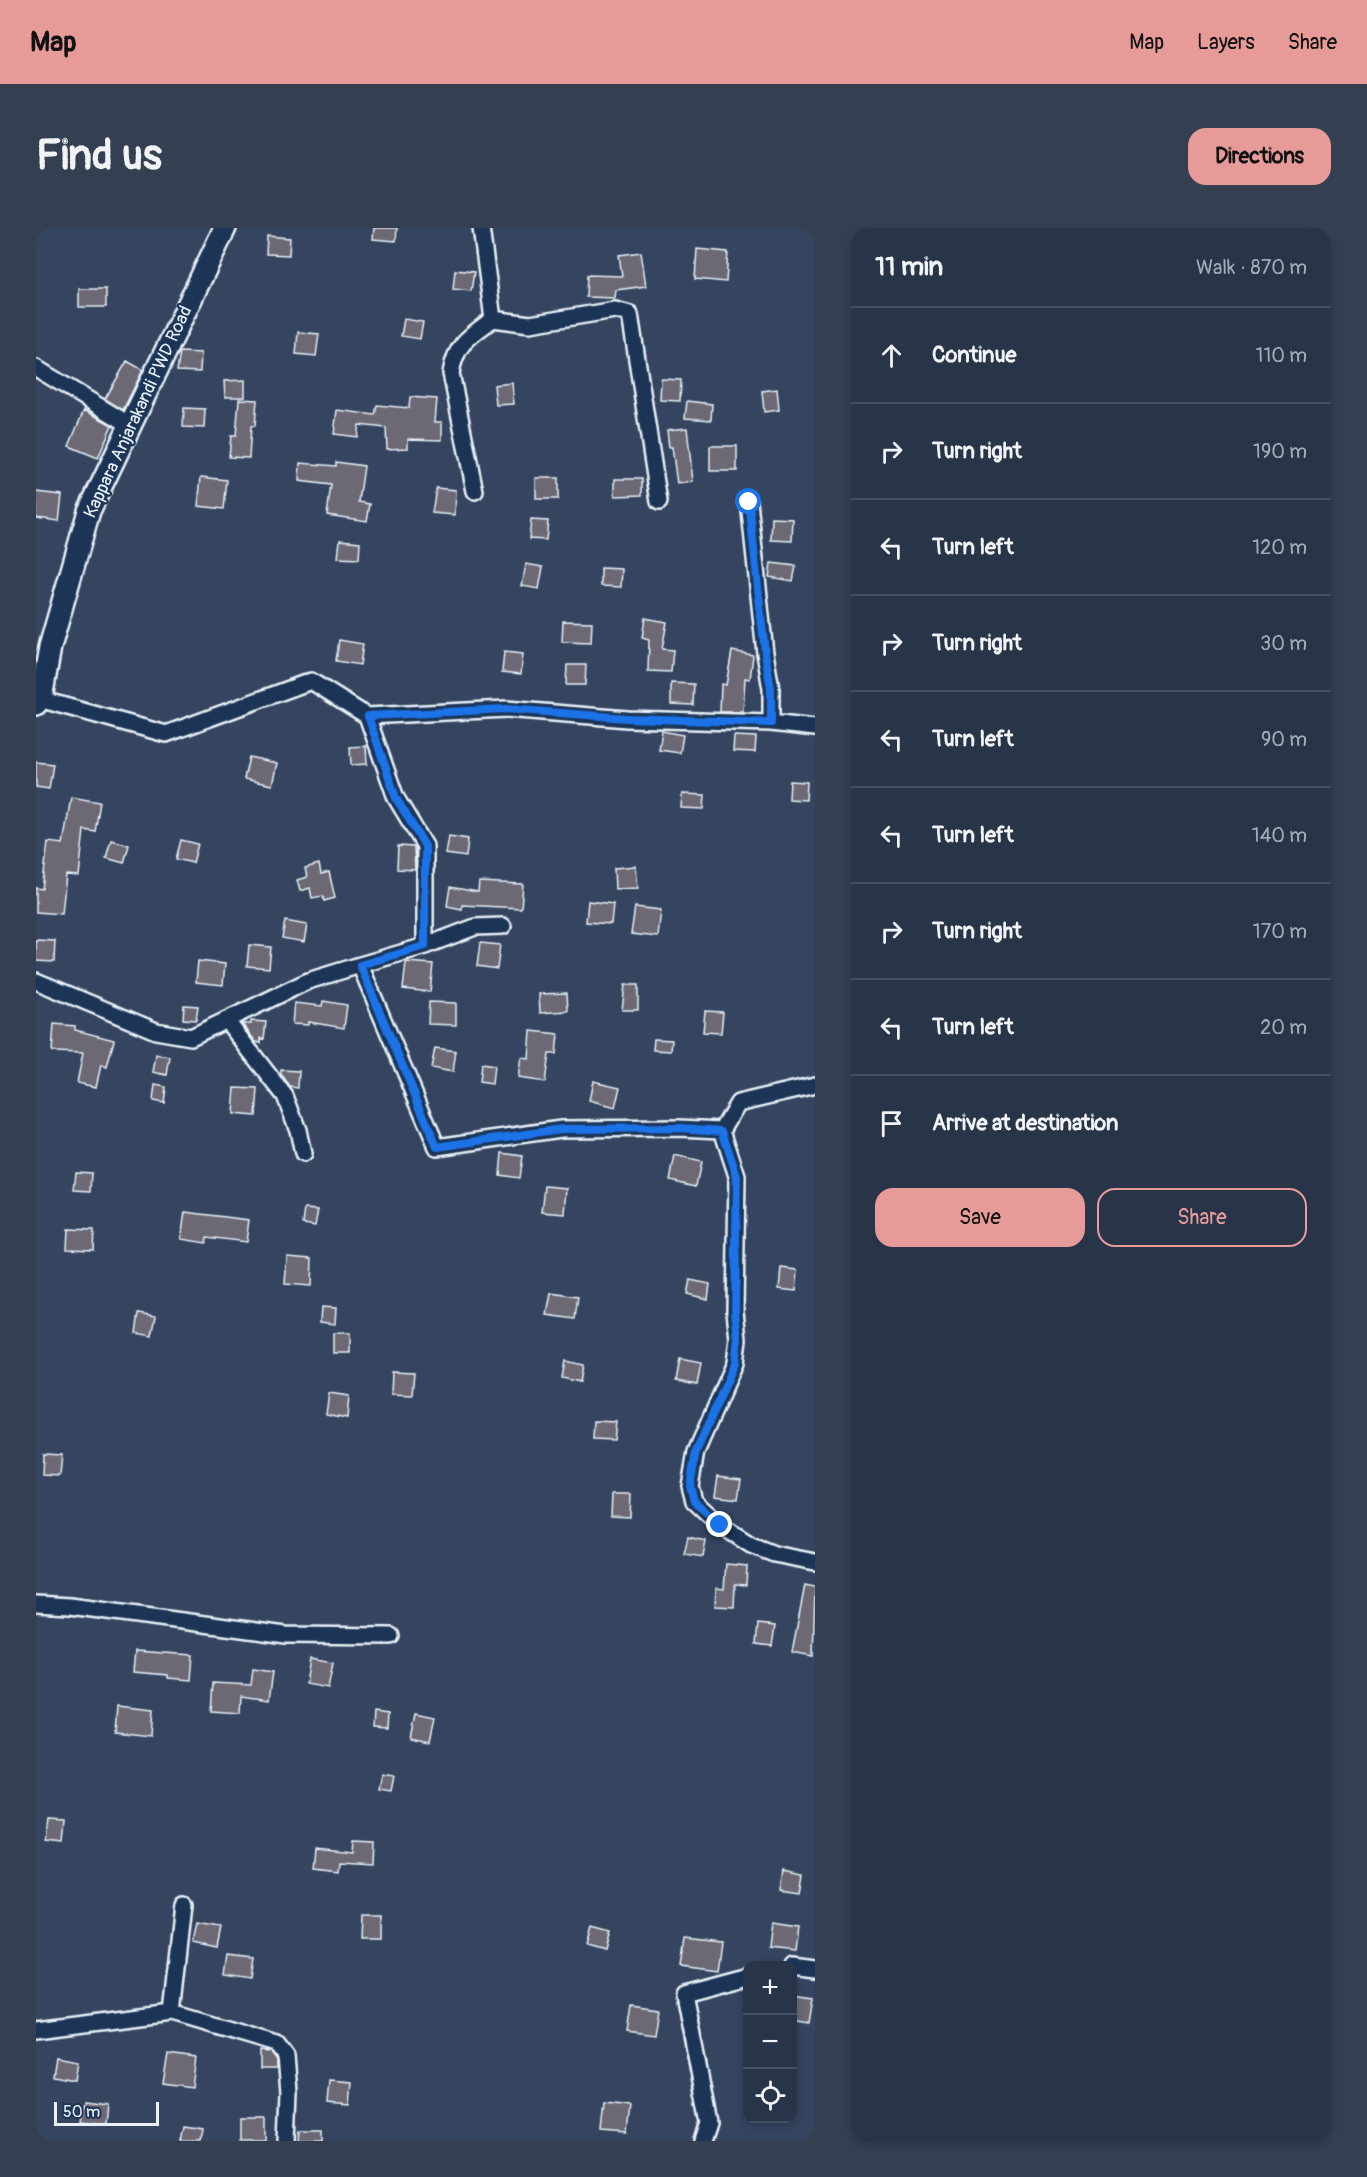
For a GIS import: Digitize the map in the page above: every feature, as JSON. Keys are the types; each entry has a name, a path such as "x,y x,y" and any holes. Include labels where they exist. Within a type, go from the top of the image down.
{"main road":[{"name":"Kappara Anjarakandi PWD Road","path":"37,701 42,693 43,645 89,511 225,228"}],"street":[{"path":"481,228 493,320"},
{"path":"475,491 451,373 454,358 464,341 493,320 530,324 615,310 630,314 659,501"},
{"path":"36,368 130,425"},
{"path":"749,502 771,689 771,723"},
{"path":"37,701 166,734 311,681 368,716 506,709 627,718 771,723 815,728"},
{"path":"368,716 396,798 425,846 425,946"},
{"path":"36,981 156,1031 191,1037 308,981 425,946 475,927 502,926"},
{"path":"360,965 437,1147 561,1129 680,1128 722,1131"},
{"path":"226,1020 285,1096 298,1130 303,1154"},
{"path":"815,1084 738,1103 722,1131 737,1176 735,1311 738,1339 735,1363 696,1452 690,1486 694,1501 720,1525 751,1545 774,1554 815,1562"},
{"path":"36,1604 70,1606 286,1635 391,1636"},
{"path":"172,2013 184,1905"},
{"path":"797,1967 815,1969"},
{"path":"704,2141 709,2123 684,1993 743,1977"},
{"path":"36,2030 172,2013 276,2044 286,2056 289,2092 287,2141"}],"building":[{"path":"374,228 397,228 396,241 373,239"},
{"path":"267,236 290,238 289,255 266,254"},
{"path":"697,249 728,252 726,282 695,279"},
{"path":"641,252 646,286 616,290 615,298 586,297 587,275 622,276 619,255"},
{"path":"455,270 474,272 471,291 453,289"},
{"path":"79,289 106,289 106,307 79,307"},
{"path":"404,319 423,322 420,339 401,336"},
{"path":"298,332 319,334 316,356 296,354"},
{"path":"180,352 201,353 200,372 177,371"},
{"path":"127,361 143,370 123,410 105,399"},
{"path":"661,379 681,380 680,401 660,400"},
{"path":"245,380 245,397 225,397 224,381"},
{"path":"512,383 514,404 496,405 494,385"},
{"path":"777,389 779,410 764,412 762,391"},
{"path":"410,397 437,399 435,422 442,422 442,440 408,439 408,448 387,449 386,428 359,425 357,437 334,434 337,410 375,415 377,405 409,408"},
{"path":"239,399 257,400 255,426 251,426 249,458 229,457 231,436 236,436"},
{"path":"687,401 712,404 711,420 685,418"},
{"path":"184,408 205,409 204,428 183,427"},
{"path":"84,410 112,425 98,458 69,446"},
{"path":"687,428 693,482 677,484 672,447 669,447 667,430"},
{"path":"710,446 737,446 737,471 710,471"},
{"path":"336,462 364,466 359,502 370,504 367,521 327,515 331,485 299,481 300,463 336,466"},
{"path":"201,477 227,480 224,509 198,506"},
{"path":"536,478 558,478 558,499 536,499"},
{"path":"615,479 642,479 642,495 615,496"},
{"path":"436,488 456,490 455,515 432,513"},
{"path":"36,492 62,495 59,521 36,518"},
{"path":"772,518 793,519 792,541 771,540"},
{"path":"531,520 548,521 546,540 529,539"},
{"path":"340,540 360,542 359,559 338,558"},
{"path":"771,563 796,566 793,581 769,577"},
{"path":"526,564 543,567 539,589 522,586"},
{"path":"601,568 622,569 621,587 601,586"},
{"path":"645,618 667,622 662,649 673,650 671,672 648,671 649,640 642,638"},
{"path":"563,621 592,622 591,643 562,642"},
{"path":"339,640 363,644 360,665 336,661"},
{"path":"732,651 753,655 750,679 745,678 743,712 720,712 721,684 726,685"},
{"path":"504,652 523,654 521,674 502,672"},
{"path":"567,665 586,665 585,685 566,685"},
{"path":"671,683 694,684 693,705 671,704"},
{"path":"662,731 683,735 680,753 659,750"},
{"path":"734,736 756,737 755,752 733,751"},
{"path":"366,746 367,764 351,765 350,747"},
{"path":"249,757 277,763 272,785 244,779"},
{"path":"36,762 53,764 49,789 36,787"},
{"path":"790,781 807,782 806,800 789,799"},
{"path":"682,794 705,795 704,809 681,808"},
{"path":"71,797 100,802 95,832 84,830 79,876 66,875 62,914 36,912 36,888 42,889 48,842 63,844"},
{"path":"449,836 468,839 466,857 446,854"},
{"path":"111,840 129,845 124,863 106,858"},
{"path":"181,840 198,844 193,863 176,859"},
{"path":"398,846 414,847 415,870 397,869"},
{"path":"319,864 321,874 329,872 335,898 324,901 323,896 312,898 310,888 300,891 297,880 307,877 305,868"},
{"path":"636,866 638,888 615,889 614,868"},
{"path":"479,882 523,884 521,908 462,905 462,909 447,906 450,887 478,892"},
{"path":"588,901 613,904 611,924 586,922"},
{"path":"635,907 661,910 658,937 631,934"},
{"path":"285,921 307,925 304,942 282,938"},
{"path":"36,940 55,941 54,962 36,961"},
{"path":"480,943 500,945 497,969 477,966"},
{"path":"249,945 271,947 269,968 247,966"},
{"path":"198,961 225,964 223,985 196,982"},
{"path":"406,962 433,964 430,992 403,989"},
{"path":"625,985 638,985 638,1010 622,1010"},
{"path":"567,993 568,1011 540,1013 539,994"},
{"path":"323,1001 347,1005 344,1028 308,1022 308,1025 292,1024 294,1003 322,1006"},
{"path":"429,1002 456,1003 456,1025 428,1024"},
{"path":"184,1005 198,1006 196,1020 183,1019"},
{"path":"705,1011 723,1012 721,1033 703,1032"},
{"path":"251,1021 266,1022 264,1039 261,1038 261,1043 256,1042 242,1024 251,1024"},
{"path":"54,1024 75,1026 75,1030 114,1040 107,1067 101,1065 96,1087 77,1083 83,1053 52,1052"},
{"path":"531,1031 558,1034 556,1054 549,1054 545,1082 518,1078 521,1058 529,1059"},
{"path":"654,1039 672,1040 671,1051 653,1050"},
{"path":"435,1048 456,1051 453,1072 431,1068"},
{"path":"156,1055 170,1057 167,1075 153,1072"},
{"path":"481,1064 494,1066 492,1084 479,1082"},
{"path":"281,1070 299,1071 298,1088 290,1087 281,1075"},
{"path":"593,1081 620,1087 615,1108 589,1101"},
{"path":"155,1085 166,1087 164,1103 153,1101"},
{"path":"235,1088 258,1089 256,1116 233,1114"},
{"path":"502,1153 522,1156 519,1178 500,1175"},
{"path":"675,1156 701,1162 696,1186 670,1180"},
{"path":"76,1172 92,1173 91,1191 74,1190"},
{"path":"545,1186 567,1188 565,1214 542,1212"},
{"path":"305,1209 318,1210 315,1226 303,1224"},
{"path":"185,1212 249,1220 246,1242 207,1237 206,1243 181,1239"},
{"path":"68,1229 94,1230 93,1249 67,1248"},
{"path":"287,1256 312,1258 311,1286 285,1284"},
{"path":"781,1268 798,1270 796,1291 779,1289"},
{"path":"690,1280 710,1284 708,1299 687,1294"},
{"path":"551,1293 578,1297 575,1319 547,1315"},
{"path":"321,1307 336,1308 335,1324 320,1322"},
{"path":"139,1313 156,1316 152,1336 136,1333"},
{"path":"333,1333 350,1333 350,1353 333,1353"},
{"path":"680,1359 701,1363 697,1385 676,1381"},
{"path":"565,1361 583,1365 580,1382 562,1378"},
{"path":"392,1372 414,1373 412,1395 391,1394"},
{"path":"329,1393 349,1396 347,1418 326,1414"},
{"path":"594,1421 616,1422 614,1440 593,1439"},
{"path":"43,1454 62,1455 60,1476 42,1475"},
{"path":"718,1476 741,1479 738,1499 715,1496"},
{"path":"612,1494 631,1494 630,1517 611,1516"},
{"path":"688,1537 706,1541 703,1557 684,1554"},
{"path":"726,1564 747,1566 746,1585 735,1584 734,1607 715,1606 716,1588 724,1589"},
{"path":"805,1585 815,1587 813,1656 792,1652"},
{"path":"758,1624 775,1626 772,1646 756,1644"},
{"path":"135,1651 193,1655 191,1680 168,1678 168,1675 133,1672"},
{"path":"310,1659 333,1663 328,1688 306,1684"},
{"path":"253,1669 273,1672 269,1700 241,1696 240,1713 211,1711 213,1683 251,1685"},
{"path":"117,1706 153,1710 151,1736 115,1732"},
{"path":"374,1712 388,1714 387,1728 373,1727"},
{"path":"416,1713 435,1717 430,1741 411,1737"},
{"path":"382,1774 394,1776 391,1791 379,1789"},
{"path":"49,1820 66,1821 64,1844 46,1842"},
{"path":"353,1841 374,1842 373,1863 339,1861 338,1871 313,1868 315,1848 352,1852"},
{"path":"784,1871 805,1875 802,1893 781,1890"},
{"path":"361,1915 381,1915 381,1939 360,1939"},
{"path":"771,1923 798,1927 795,1951 768,1948"},
{"path":"197,1924 221,1928 217,1948 193,1943"},
{"path":"592,1928 610,1933 605,1951 587,1946"},
{"path":"685,1938 721,1942 717,1971 681,1966"},
{"path":"228,1956 253,1959 250,1979 225,1975"},
{"path":"797,1996 813,1998 809,2023 797,2021"},
{"path":"631,2005 658,2009 654,2035 627,2031"},
{"path":"260,2051 271,2052 277,2060 277,2069 260,2069"},
{"path":"168,2054 196,2058 192,2087 163,2083"},
{"path":"56,2057 78,2061 75,2080 53,2076"},
{"path":"329,2080 352,2082 350,2105 327,2103"},
{"path":"83,2101 108,2104 106,2124 80,2121"},
{"path":"604,2103 630,2106 627,2134 601,2132"},
{"path":"240,2117 266,2117 266,2140 240,2140"},
{"path":"183,2126 203,2129 201,2141 180,2141"},
{"path":"300,2130 323,2130 323,2141 299,2141"}],"route":[{"path":"720,1525 694,1501 690,1486 696,1452 735,1363 738,1339 735,1311 737,1176 722,1131 680,1128 561,1129 437,1147 360,965 425,946 425,846 396,798 368,716 506,709 627,718 771,723 771,689 749,502"}]}
